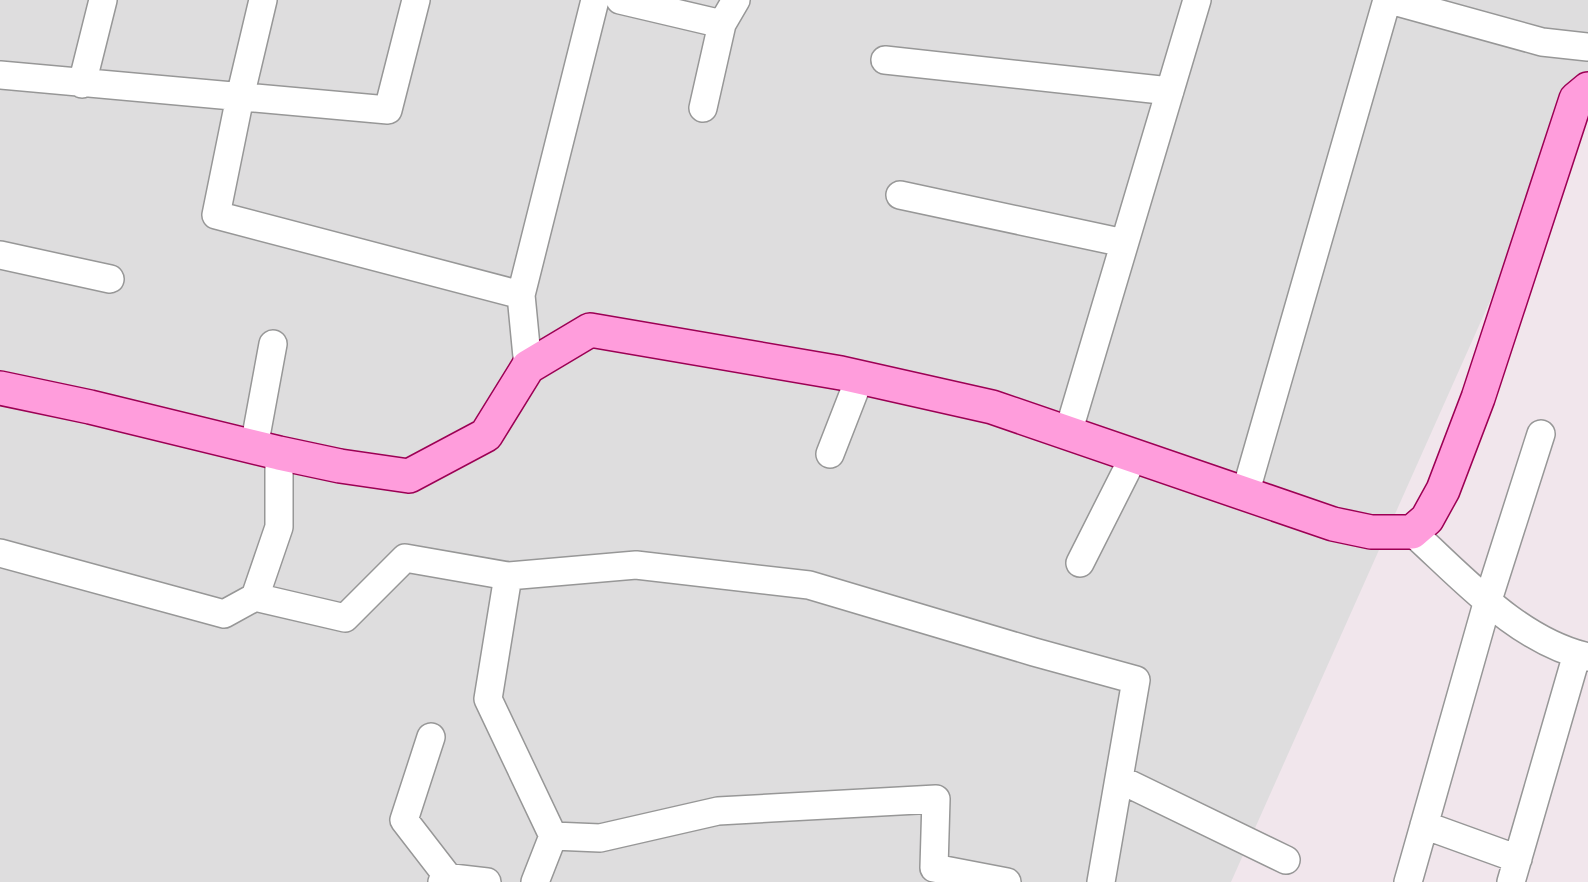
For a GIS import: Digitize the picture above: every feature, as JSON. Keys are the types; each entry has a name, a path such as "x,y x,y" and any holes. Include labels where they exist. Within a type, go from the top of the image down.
{"main road":[{"path":"0,388 340,466 409,476 486,435 528,367 590,330 860,377 992,407 1333,524 1371,532 1412,532 1427,519 1443,490 1478,398 1576,99 1588,88"}],"street":[{"path":"82,84 103,0"},
{"path":"263,0 216,215 521,295"},
{"path":"0,75 388,110 416,0"},
{"path":"528,367 521,295 595,0"},
{"path":"620,0 722,24"},
{"path":"703,108 722,24 736,0"},
{"path":"1068,433 1197,0"},
{"path":"1245,494 1388,0 1542,42 1588,47"},
{"path":"885,60 1170,91"},
{"path":"900,195 1124,243"},
{"path":"0,255 110,279"},
{"path":"255,597 279,527 266,450 273,344"},
{"path":"830,453 860,377"},
{"path":"1407,882 1488,600 1541,435"},
{"path":"1080,563 1134,456"},
{"path":"1412,532 1488,600 1529,632 1582,656 1514,871 1424,825"},
{"path":"0,553 224,614 255,597 345,618 405,558 508,576 636,565 809,585 1136,680 1101,882"},
{"path":"508,576 488,699 553,836 535,882"},
{"path":"432,737 404,820 445,880 487,882"},
{"path":"1119,779 1286,860"},
{"path":"553,836 600,838 718,811 936,799 934,868 1007,882"}],"shaded area":[{"path":"0,0 1588,0 1588,81 1231,882 0,882"}]}
